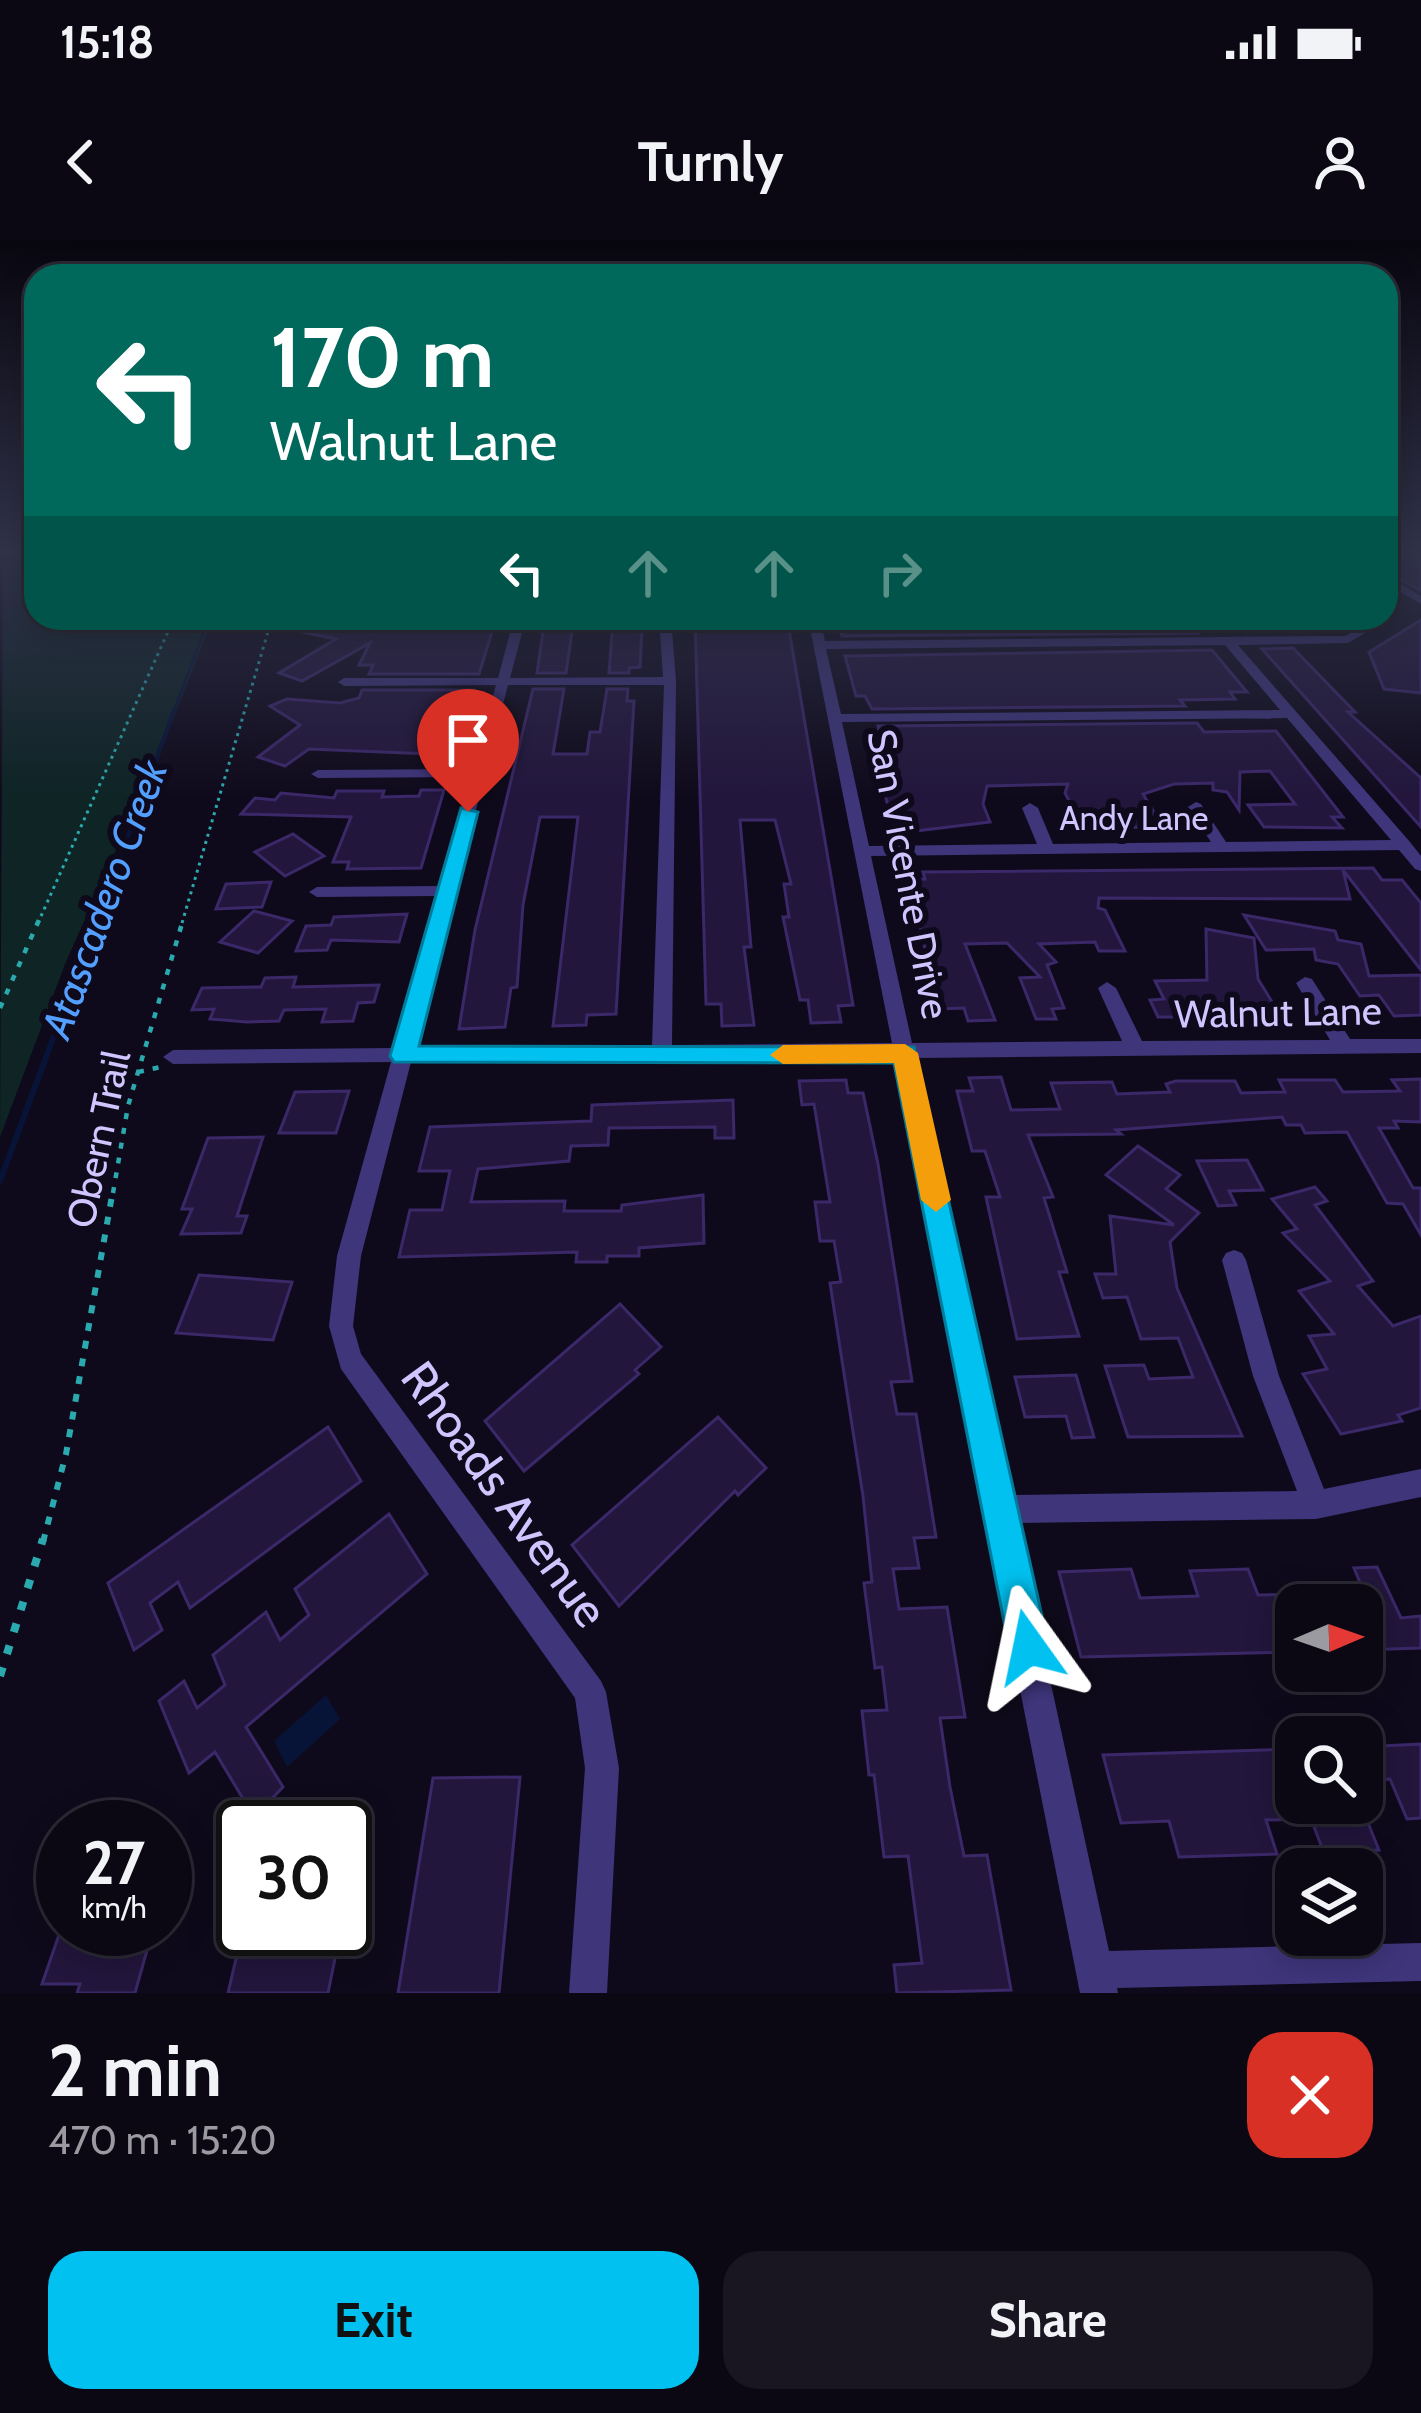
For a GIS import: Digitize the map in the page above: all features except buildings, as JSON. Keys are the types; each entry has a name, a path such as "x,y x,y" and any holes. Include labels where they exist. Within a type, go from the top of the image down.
{"street":[{"name":"Rhoads Avenue","path":"516,634 349,1256 341,1326 350,1360 590,1692 602,1768 588,1993"},
{"path":"662,1055 670,681 666,634"},
{"name":"San Vicente Drive","path":"818,634 1097,1982"},
{"path":"820,645 1229,642 1348,639 1357,634"},
{"path":"1229,642 1421,866"},
{"path":"344,682 670,681"},
{"path":"837,718 1292,714"},
{"path":"318,774 478,772"},
{"path":"1196,807 1222,848"},
{"path":"1030,808 1047,849"},
{"name":"Andy Lane","path":"866,851 1404,845"},
{"path":"317,892 447,891"},
{"path":"1305,983 1345,1047"},
{"name":"Walnut Lane","path":"1107,988 1136,1050"},
{"name":"Walnut Lane","path":"173,1057 1421,1046"},
{"path":"1234,1260 1266,1376 1316,1505"},
{"path":"1001,1509 1316,1505 1421,1483"},
{"path":"1097,1982 1421,1962"}],"path":[{"path":"0,1008 167,634"},
{"name":"Obern Trail","path":"0,1676 23,1616 66,1454 128,1106 267,634"}],"green space":[{"path":"3,634 207,634 138,800 122,819 116,850 65,964 0,1137"}],"water":[{"path":"326,1695 340,1719 287,1767 274,1741"}],"waterway":[{"name":"Atascadero Creek","path":"173,714 203,634"},
{"name":"Atascadero Creek","path":"96,923 174,711"},
{"name":"Atascadero Creek","path":"0,1181 97,920"}],"slow traffic":[{"path":"783,1055 905,1053 936,1200"}],"route":[{"path":"468,812 403,1056 905,1053 1029,1647"}]}
